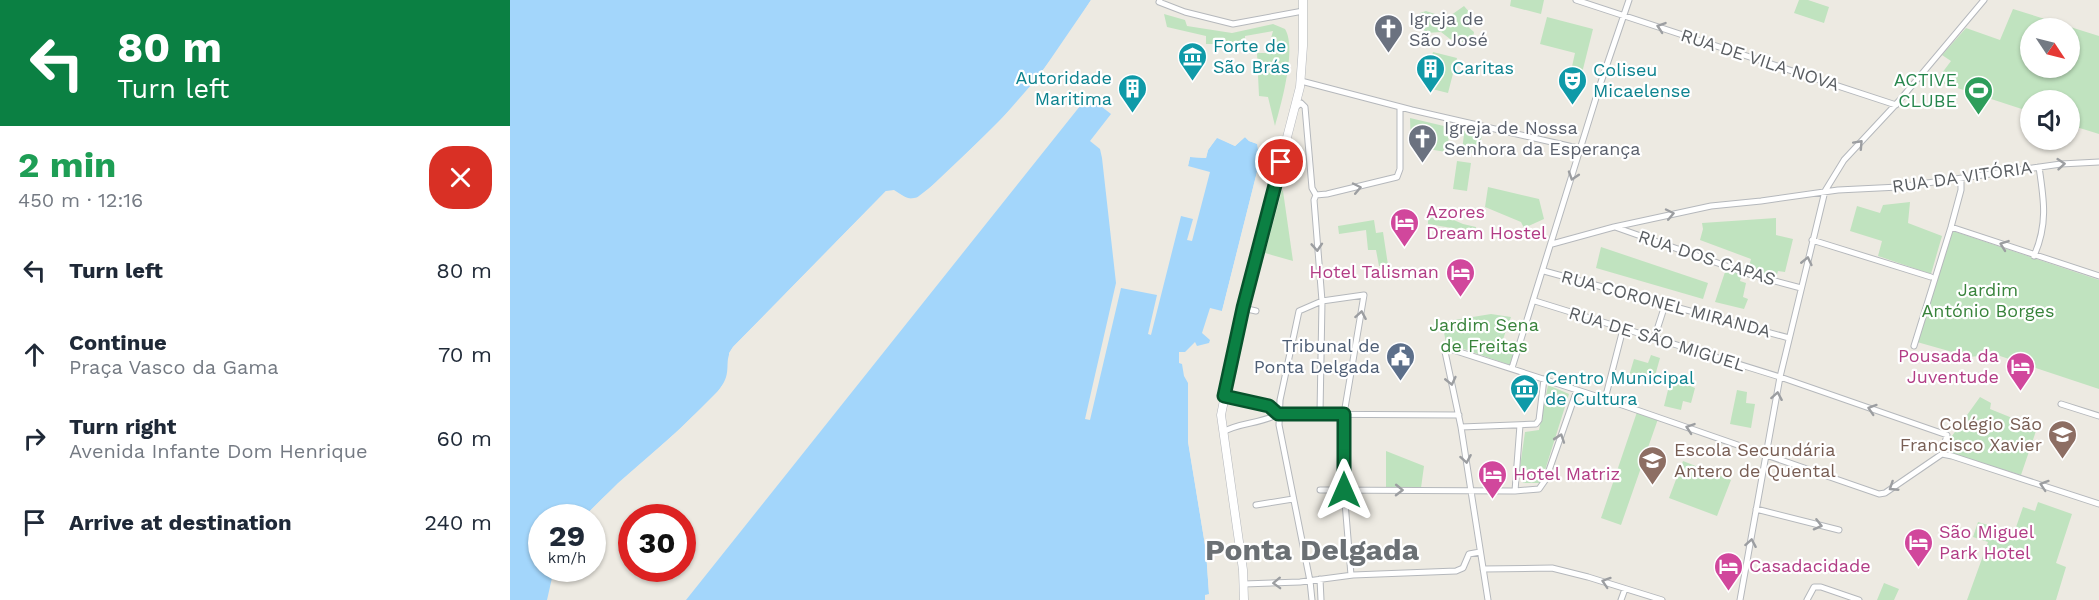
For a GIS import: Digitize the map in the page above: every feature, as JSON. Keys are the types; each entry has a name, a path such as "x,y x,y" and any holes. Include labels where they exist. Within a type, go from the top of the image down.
{"main road":[{"path":"1244,600 1244,584 1221,415 1243,308 1301,81 1303,0"}],"street":[{"name":"RUA DE VILA NOVA","path":"1576,0 1896,105"},
{"path":"1512,368 1535,301 1600,85 1629,0"},
{"path":"1740,600 1780,377 1825,191 1844,160 1896,105 1984,0"},
{"path":"1160,1 1185,12 1233,24 1303,11"},
{"path":"1301,81 1400,107 1582,149"},
{"path":"1295,108 1301,104 1305,107 1312,188 1316,195 1314,200 1322,301 1320,413"},
{"path":"1316,195 1397,177 1400,169 1400,107"},
{"name":"RUA DA VITÓRIA","path":"1552,244 1614,226 1691,210 1825,191 1899,187 2039,167 2099,162"},
{"path":"2034,256 2043,230 2045,208 2039,167"},
{"path":"1914,346 1951,227 1961,190 1961,179"},
{"name":"RUA DOS CAPAS","path":"1614,226 1749,274 1801,288"},
{"path":"1951,227 2099,276"},
{"path":"1812,240 1931,277"},
{"name":"RUA CORONEL MIRANDA","path":"1544,271 1789,338"},
{"path":"1312,600 1278,414 1299,311 1322,301 1364,295 1344,414 1344,490 1351,575"},
{"name":"RUA DE SÃO MIGUEL","path":"1535,301 1780,377 1947,435 1942,454"},
{"path":"1654,339 1665,305"},
{"path":"1243,308 1256,311"},
{"path":"1605,399 1623,329"},
{"path":"1488,600 1461,427 1443,347 1605,399 1879,494 1885,493 1942,454 2099,504"},
{"path":"1461,427 1536,424 1539,420 1544,379"},
{"path":"1320,490 1534,490 1543,485 1577,390"},
{"path":"1224,396 1269,406 1278,414"},
{"path":"2061,404 2099,416"},
{"path":"1223,432 1231,427 1266,421 1278,414 1459,416"},
{"path":"1515,491 1520,425"},
{"path":"1256,505 1293,499"},
{"path":"1756,509 1839,530"},
{"path":"1244,584 1310,581 1351,575 1456,571 1463,568 1469,554 1480,552"},
{"path":"1483,569 1552,568 1662,600"},
{"path":"1320,579 1321,600"},
{"path":"1807,600 1814,587 1821,587 1859,600"},
{"path":"1621,600 1625,589"}],"green space":[{"path":"1511,0 1544,0 1541,14 1510,6"},
{"path":"1799,0 1808,0 1829,7 1824,23 1794,13"},
{"path":"1464,6 1471,14 1467,26 1474,32 1472,44 1450,39 1441,32 1426,33 1418,23 1420,13 1426,11 1447,18"},
{"path":"2013,9 2042,18 2020,18 2020,78 2080,78 2080,30 2099,36 2099,134 2080,128 2080,90 2020,90 2020,108 1936,81 1951,61 1942,55 1966,28 2000,40"},
{"path":"1164,14 1185,20 1187,26 1232,33 1273,24 1285,29 1288,38 1289,63 1275,126 1268,97 1259,96 1257,53 1267,53 1273,31 1245,36 1245,44 1206,44 1206,36 1167,27"},
{"path":"1547,17 1593,29 1582,73 1571,71 1575,53 1540,44"},
{"path":"1433,52 1457,58 1448,93 1424,87"},
{"path":"1410,118 1482,135 1478,154 1462,151 1464,134 1450,132 1446,152 1428,149 1428,144 1425,143 1428,138 1428,126 1422,125 1418,138 1420,142 1415,141 1415,147 1411,147"},
{"path":"1457,161 1471,163 1467,191 1453,189"},
{"path":"1488,187 1539,199 1544,219 1524,228 1521,222 1485,207"},
{"path":"1283,191 1293,261 1265,253"},
{"path":"1910,202 1908,223 1942,236 1931,274 1878,256 1882,241 1850,231 1857,206 1880,213 1883,205"},
{"path":"1428,209 1476,227 1476,232 1428,224"},
{"path":"1776,218 1776,235 1793,239 1785,272 1778,271 1776,278 1748,270 1751,259 1700,240 1702,223"},
{"path":"1374,220 1376,233 1383,232 1388,265 1379,266 1376,250 1368,250 1366,230 1339,234 1338,226"},
{"name":"Jardim António Borges","path":"1953,231 2099,280 2099,389 1994,354 1970,357 1917,342"},
{"path":"1601,247 1708,283 1703,299 1596,268"},
{"path":"1726,269 1742,274 1740,281 1746,283 1743,297 1748,299 1744,309 1715,302"},
{"name":"Jardim Sena de Freitas","path":"1491,314 1511,317 1502,342 1516,349 1510,365 1446,343 1442,322"},
{"path":"1651,355 1660,358 1653,383 1629,376 1634,359 1648,363"},
{"path":"1683,373 1691,375 1688,385 1695,388 1691,403 1683,401 1681,410 1664,406 1671,378 1681,381"},
{"path":"1548,385 1569,394 1541,483 1523,483 1519,474 1525,432 1539,430"},
{"path":"1737,390 1747,392 1746,403 1755,404 1751,428 1730,424"},
{"path":"1980,397 1991,403 1990,409 2037,428 2021,475 1947,452 1952,436"},
{"path":"1637,412 1658,419 1621,525 1601,518"},
{"path":"1386,451 1424,466 1421,488 1386,487"},
{"path":"1683,461 1731,480 1717,516 1669,498"},
{"path":"2038,502 2072,514 2056,563 2066,567 2056,600 1967,600 1988,542 1973,537 1978,522 2014,533 2023,507 2035,511"},
{"path":"1884,583 1899,589 1894,600 1877,600"}],"water":[{"path":"510,0 1091,0 1066,40 1019,101 941,179 915,199 886,191 733,347 728,357 726,377 716,393 597,504 528,504 528,582 551,582 547,600 510,600"},
{"path":"1088,96 1111,114 1090,141 1100,149 1102,158 1116,283 1085,419 1090,420 1121,288 1157,295 1148,334 1151,335 1181,216 1193,219 1187,240 1192,241 1210,172 1188,166 1190,157 1206,158 1208,150 1217,137 1235,146 1245,137 1258,144 1258,150 1262,152 1222,311 1210,308 1202,333 1210,340 1209,343 1197,346 1195,342 1185,352 1179,352 1179,363 1182,364 1188,383 1188,441 1206,551 1209,594 1205,595 1205,600 686,600"}],"pier":[{"path":"1091,0 1094,0 1042,78 999,126 921,200 907,202 893,193 887,193 735,349 731,354 732,371 729,380 720,393 602,504 597,504 680,429 718,391 727,379 729,353 733,347 886,191 894,190 908,199 920,197 997,124 1039,76"},
{"path":"1246,134 1260,142 1265,152 1225,311 1222,311 1262,152 1258,150 1257,144 1245,137 1235,146 1217,138 1208,150 1206,158 1190,157 1188,166 1186,165 1188,155 1203,155 1205,148 1216,135 1235,143"},
{"path":"1188,383 1191,384 1191,441 1209,550 1212,594 1209,594 1206,551 1188,442"}],"place":[{"name":"Igreja de São José","path":"1388,54"},
{"name":"Forte de São Brás","path":"1192,82"},
{"name":"Caritas","path":"1431,94"},
{"name":"Coliseu Micaelense","path":"1572,106"},
{"name":"Autoridade Maritima","path":"1133,114"},
{"name":"ACTIVE CLUBE","path":"1978,116"},
{"name":"Igreja de Nossa Senhora da Esperança","path":"1423,164"},
{"name":"Azores Dream Hostel","path":"1405,248"},
{"name":"Hotel Talisman","path":"1460,298"},
{"name":"Tribunal de Ponta Delgada","path":"1401,382"},
{"name":"Pousada da Juventude","path":"2020,392"},
{"name":"Centro Municipal de Cultura","path":"1524,414"},
{"name":"Colégio São Francisco Xavier","path":"2063,460"},
{"name":"Escola Secundária Antero de Quental","path":"1653,486"},
{"name":"Hotel Matriz","path":"1492,500"},
{"name":"São Miguel Park Hotel","path":"1918,568"},
{"name":"Casadacidade","path":"1728,592"}],"district":[{"name":"Ponta Delgada","path":"1312,550"}],"route":[{"path":"1281,162 1256,254 1224,396 1269,406 1278,414 1344,414 1344,490"}]}
